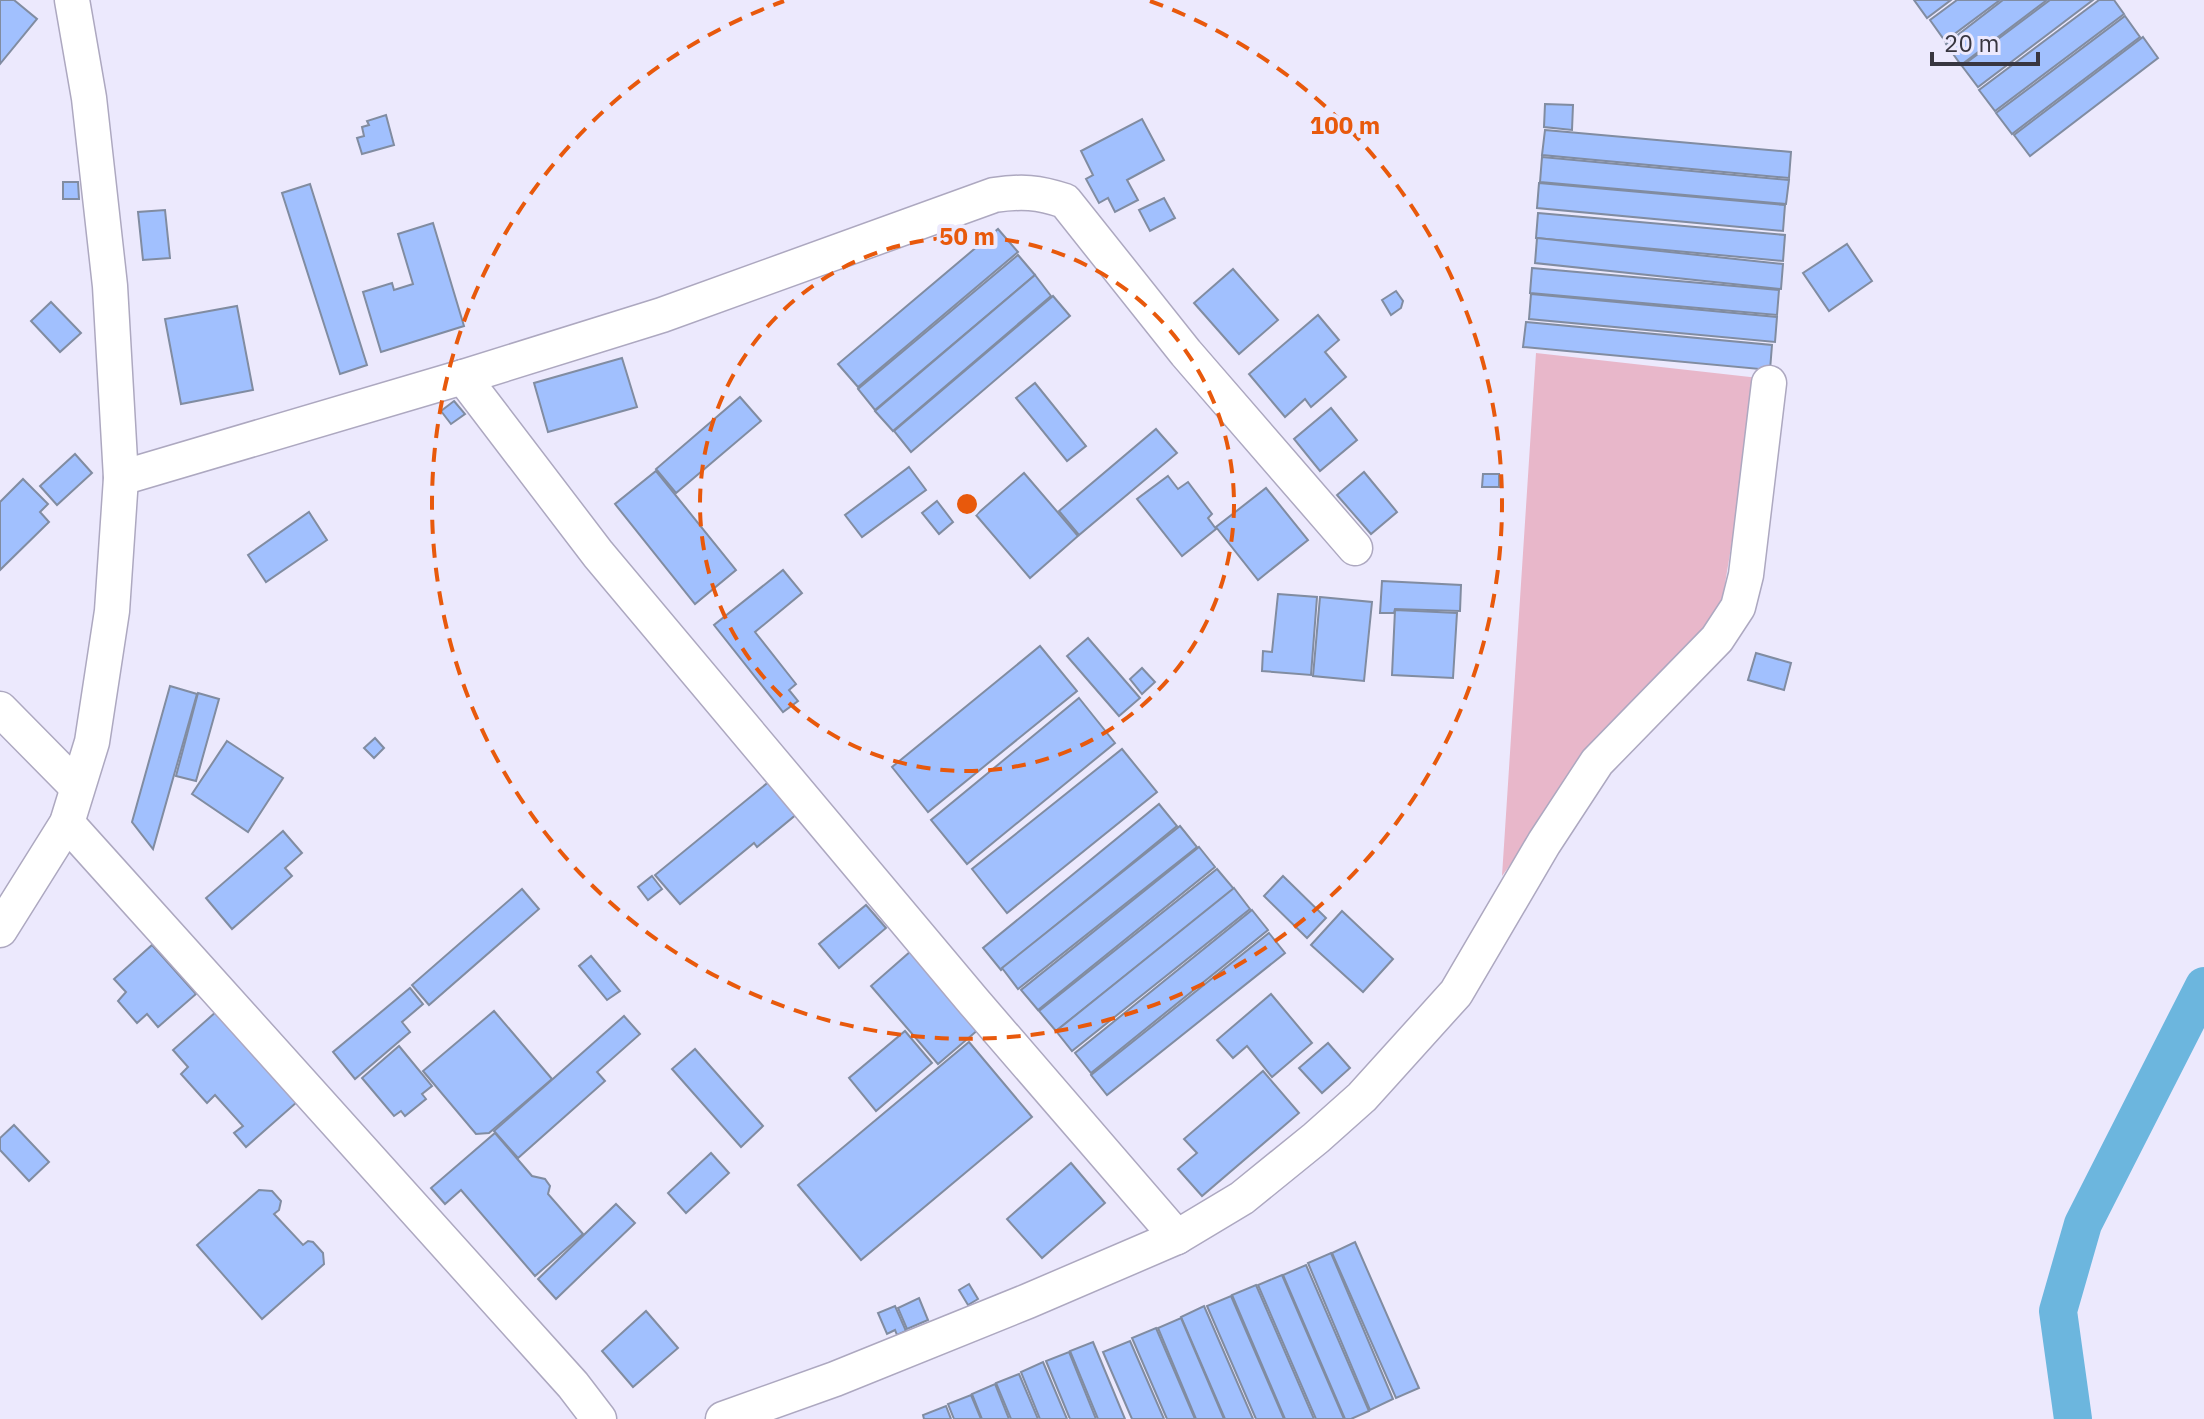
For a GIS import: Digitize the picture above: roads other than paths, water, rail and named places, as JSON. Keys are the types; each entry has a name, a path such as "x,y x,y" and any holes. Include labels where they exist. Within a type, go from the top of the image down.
{"street":[{"path":"0,930 67,823 92,742 112,611 121,478 110,286 89,98 72,0"},
{"path":"121,478 662,315 994,195 1021,191 1065,201 1186,353 1355,548"},
{"path":"463,377 618,577 954,978 1177,1237"},
{"path":"723,1419 835,1379 1177,1237 1242,1198 1362,1097 1456,993 1544,843 1597,762 1717,639 1738,607 1746,575 1769,383"},
{"path":"0,709 77,787"},
{"path":"67,823 573,1385 599,1419"}],"waterway":[{"path":"2073,1419 2058,1311 2083,1224 2204,986"}]}
